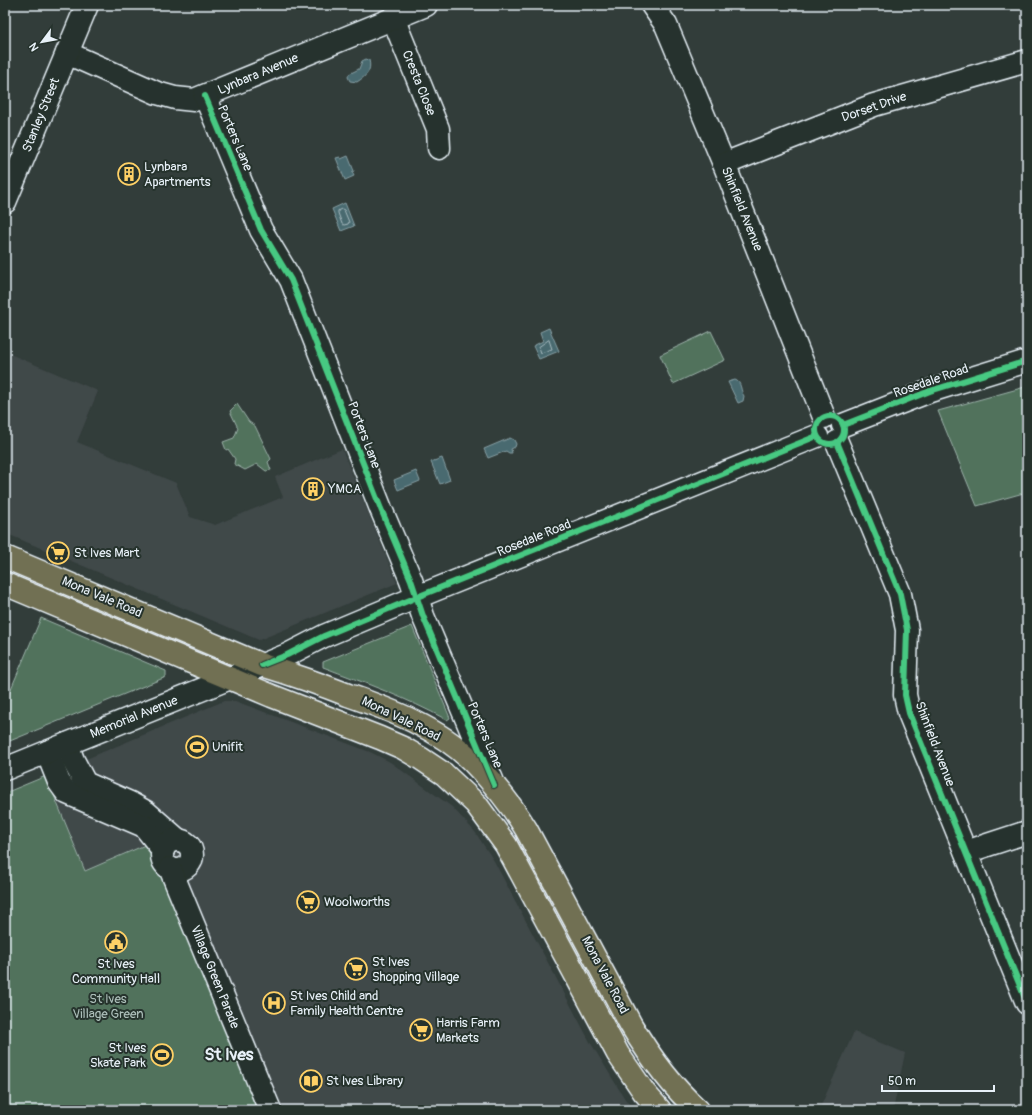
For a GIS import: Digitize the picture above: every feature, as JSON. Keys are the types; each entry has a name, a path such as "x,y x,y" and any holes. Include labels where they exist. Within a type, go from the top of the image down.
{"highway":[{"name":"Mona Vale Road","path":"5,557 262,665 297,675 365,701 417,724 448,742 470,760 512,806 526,829 645,1049 674,1087 698,1110"},
{"name":"Mona Vale Road","path":"5,584 272,696 326,716 403,748 444,774 476,804 506,844 600,1023 618,1054 644,1092 660,1110"}],"street":[{"name":"Stanley Street","path":"5,202 87,5"},
{"name":"Lynbara Avenue","path":"67,53 163,95 190,100 205,96 426,5"},
{"name":"Shinfield Avenue","path":"652,5 666,25 724,164 830,430 900,594 907,630 906,695 909,712 1027,1003"},
{"name":"Cresta Close","path":"393,18 438,129 439,148"},
{"name":"Dorset Drive","path":"724,164 874,105 1027,61"},
{"name":"Porters Lane","path":"205,96 261,230 291,280 426,623 494,785"},
{"name":"Rosedale Road","path":"262,665 287,655 324,636 417,597 830,430 930,391 1027,361"},
{"name":"Memorial Avenue","path":"5,769 262,665"},
{"name":"Village Green Parade","path":"57,748 73,760 86,783 146,812 175,863 270,1110"},
{"path":"966,852 1027,832"}],"shaded area":[{"path":"5,352 98,391 77,442 176,483 190,517 215,525 283,497 275,477 342,449 397,583 259,640 5,533"},
{"path":"224,701 235,701 370,752 390,762 452,807 475,832 494,861 590,1042 625,1099 634,1110 261,1110 152,842 85,871 46,776"},
{"path":"854,1032 905,1053 893,1110 819,1110"}],"green space":[{"path":"711,331 725,360 673,384 660,355"},
{"path":"1025,387 1027,388 1027,492 977,506 938,411"},
{"path":"237,404 249,422 255,426 271,459 268,462 271,470 266,471 257,464 245,470 234,464 235,459 228,449 226,450 223,442 234,438 238,428 230,411"},
{"path":"41,618 166,671 166,677 5,743 5,703"},
{"path":"412,626 450,718 447,720 401,698 323,667 323,662"},
{"name":"St Ives Village Green","path":"46,776 85,871 152,842 261,1110 5,1110 5,793"}],"water":[{"path":"366,59 369,60 370,64 368,73 357,82 350,81 348,77 349,74 359,69 362,61"},
{"path":"348,156 354,171 352,172 354,176 345,180 336,158 340,157 341,159"},
{"path":"345,203 354,226 341,231 332,209"},
{"path":"549,328 559,351 539,359 533,346 543,341 540,332"},
{"path":"735,380 739,383 744,396 743,401 738,403 728,382"},
{"path":"510,438 514,440 516,444 515,447 511,449 512,453 506,451 488,458 484,449"},
{"path":"442,458 450,480 440,484 431,462"},
{"path":"416,471 420,481 398,490 394,480"}],"cycle path":[{"path":"205,96 261,230 291,280 381,509 411,580 423,616 494,785"},
{"path":"843,425 930,391 1027,361"},
{"path":"830,416 840,420 844,430 840,440 830,444 820,440 816,430 820,420 830,416"},
{"path":"262,665 287,655 324,636 417,597 817,436"},
{"path":"837,442 900,594 907,630 905,695 909,713 1027,1003"}],"place":[{"name":"Lynbara Apartments","path":"129,174"},
{"name":"YMCA","path":"313,489"},
{"name":"St Ives Mart","path":"58,553"},
{"name":"Unifit","path":"197,747"},
{"name":"Woolworths","path":"308,902"},
{"name":"St Ives Community Hall","path":"116,942"},
{"name":"St Ives Shopping Village","path":"356,969"},
{"name":"St Ives Child and Family Health Centre","path":"274,1003"},
{"name":"Harris Farm Markets","path":"421,1030"},
{"name":"St Ives Skate Park","path":"162,1055"},
{"name":"St Ives Library","path":"311,1081"}],"district":[{"name":"St Ives","path":"229,1054"}]}
